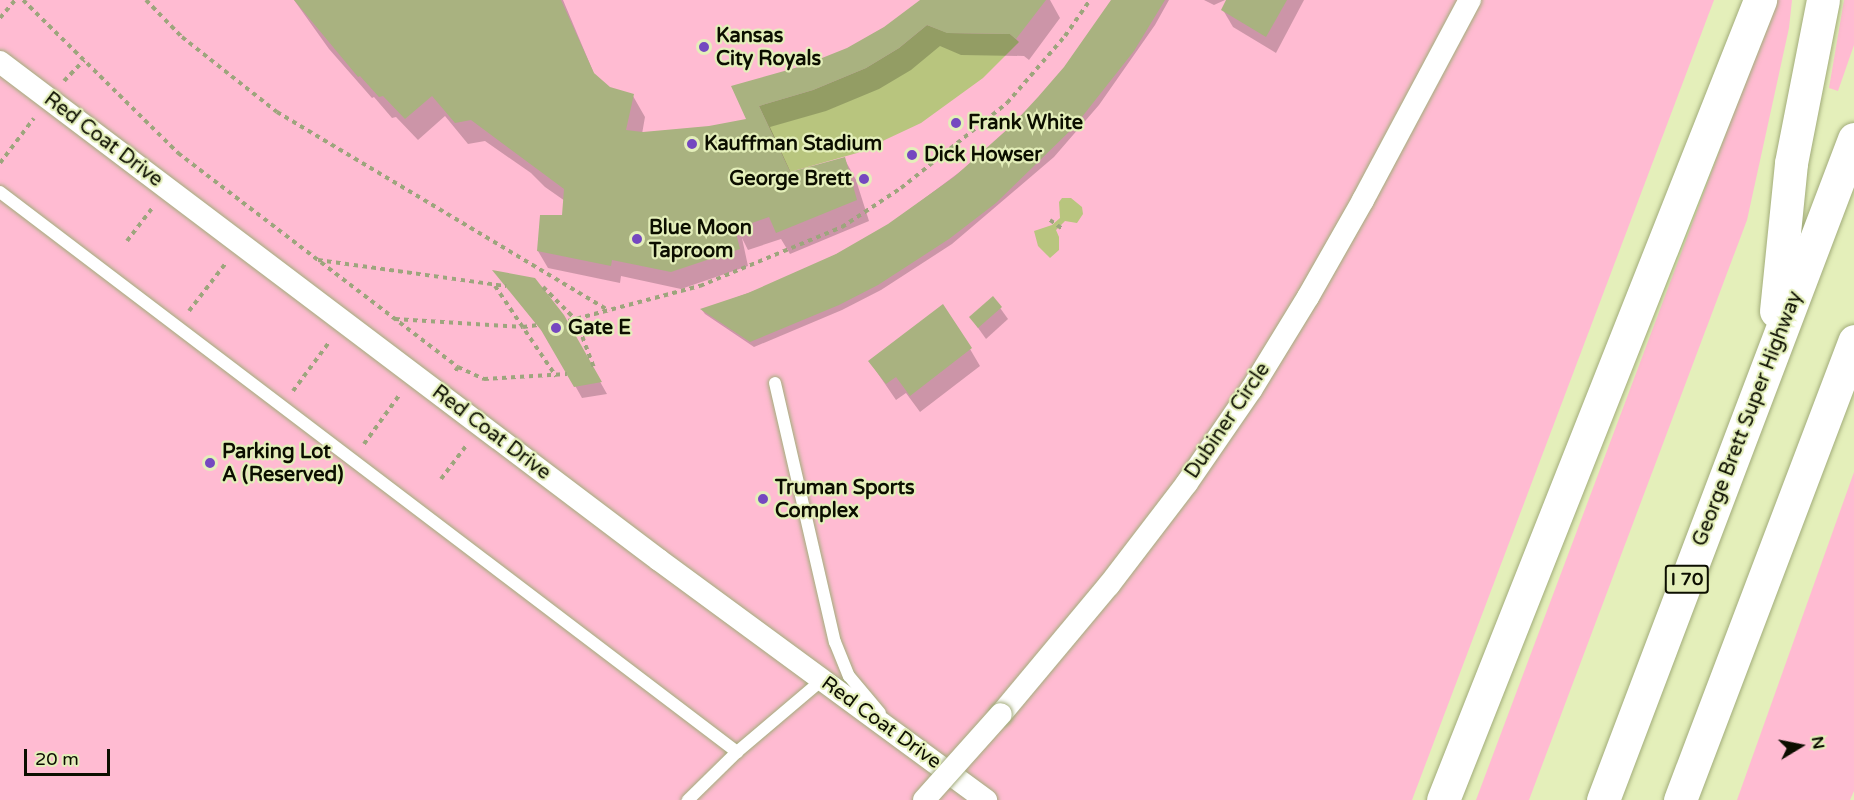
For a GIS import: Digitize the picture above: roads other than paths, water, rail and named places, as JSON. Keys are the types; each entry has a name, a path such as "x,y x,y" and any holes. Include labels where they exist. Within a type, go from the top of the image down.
{"highway":[{"path":"1443,800 1760,0"},
{"path":"1771,358 1791,163 1823,0"},
{"name":"George Brett Super Highway","path":"1603,800 1854,139"},
{"path":"1680,800 1854,341"},
{"path":"1694,800 1710,721"}],"street":[{"name":"Dubiner Circle","path":"924,800 1001,714 1116,576 1187,483 1251,390 1358,210 1470,0"},
{"name":"Red Coat Drive","path":"0,62 822,680 986,800"}],"lane":[{"path":"0,192 737,752"},
{"path":"775,383 835,642 849,676 900,737"},
{"path":"688,800 737,752 822,680"}],"place":[{"name":"Kansas City Royals","path":"704,47"},
{"name":"Frank White","path":"956,123"},
{"name":"Kauffman Stadium","path":"692,144"},
{"name":"Dick Howser","path":"912,155"},
{"name":"George Brett","path":"864,179"},
{"name":"Blue Moon Taproom","path":"637,239"},
{"name":"Gate E","path":"556,328"},
{"name":"Parking Lot A (Reserved)","path":"210,463"},
{"name":"Truman Sports Complex","path":"763,499"}]}
